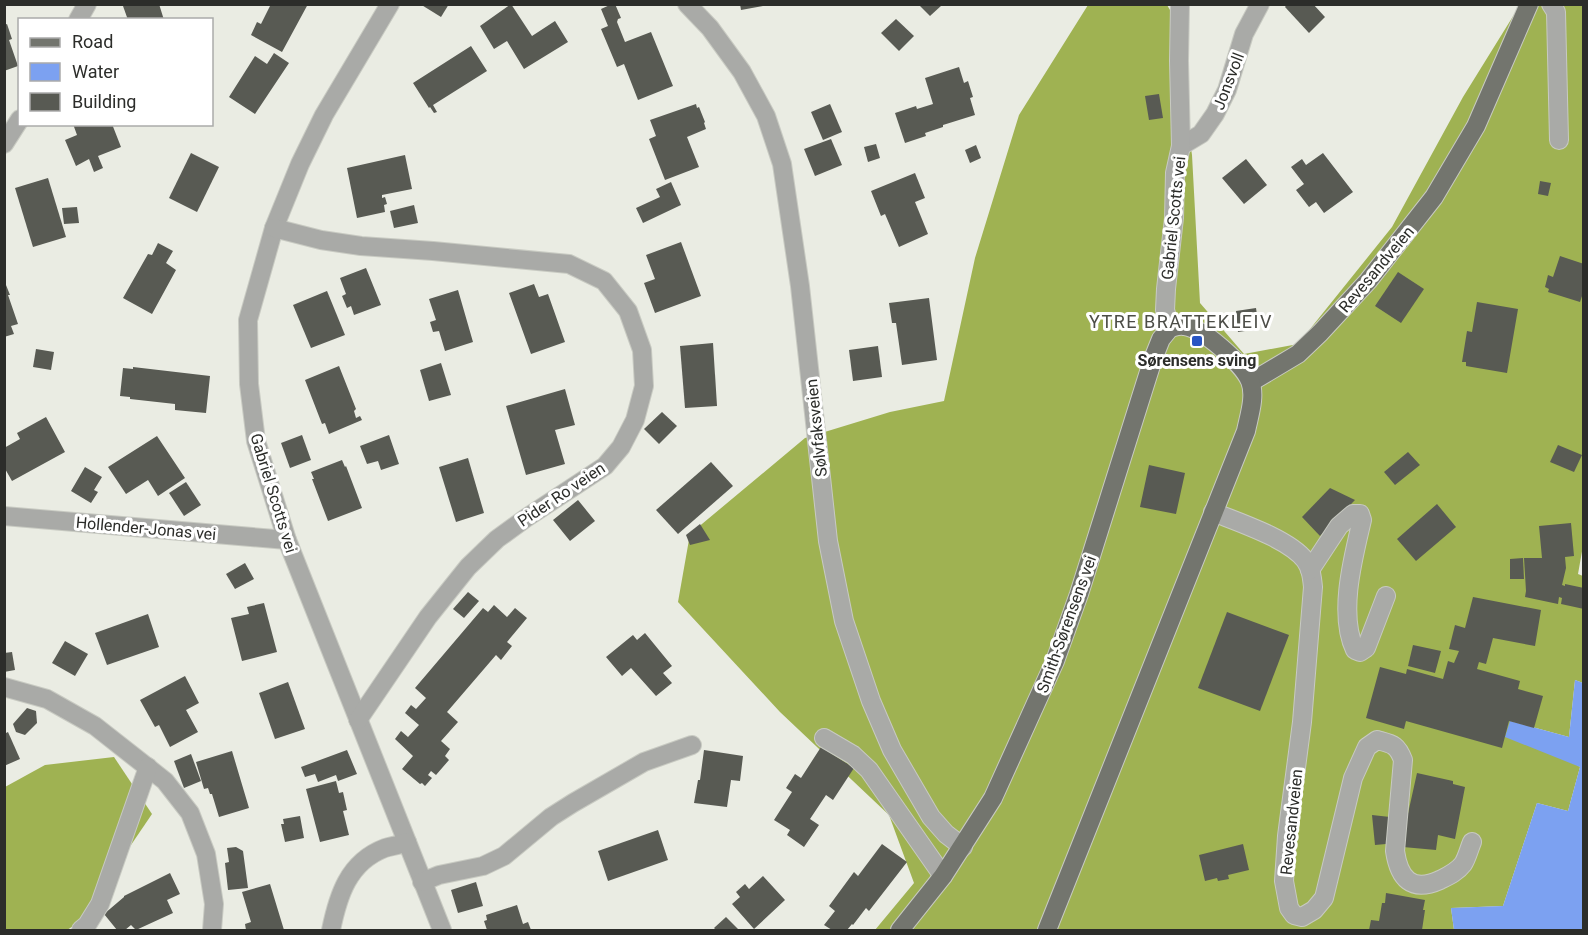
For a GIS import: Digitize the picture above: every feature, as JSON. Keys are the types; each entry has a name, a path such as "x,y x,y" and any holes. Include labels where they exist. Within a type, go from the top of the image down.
{"main road":[{"name":"Revesandveien","path":"1251,382 1298,354 1320,333 1368,281 1434,197 1476,126 1529,4"},
{"path":"1047,930 1246,431 1252,405 1251,382 1225,349 1196,329 1185,326 1170,328"},
{"name":"Smith-Sørensens vei","path":"900,930 943,876 993,798 1055,661 1079,594 1153,359 1161,339 1170,328"}],"street":[{"path":"79,18 87,4"},
{"name":"Gabriel Scotts vei","path":"390,4 324,115 300,164 274,228 248,320 249,384 256,441 287,540 442,930"},
{"name":"Sølvfaksveien","path":"687,4 710,28 742,72 766,116 782,164 800,286 828,541 844,621 871,701 892,750 931,817 946,834 963,847"},
{"name":"Gabriel Scotts vei","path":"1170,328 1166,310 1166,289 1174,218 1175,174 1181,146 1180,4"},
{"name":"Jonsvoll","path":"1181,146 1201,134 1215,114 1227,90 1244,34 1260,4"},
{"path":"1551,4 1556,12 1559,140"},
{"path":"4,144 18,122"},
{"name":"Pider Ro veien","path":"274,228 321,240 361,246 569,264 604,281 628,311 642,350 644,386 635,420 621,447 605,466 497,539 468,567 428,617 358,720"},
{"path":"1213,512 1286,543 1304,559 1310,570 1339,526 1353,514 1360,514 1362,520 1352,561 1347,619 1350,639 1355,650 1360,652 1366,648 1386,596"},
{"name":"Hollender-Jonas vei","path":"4,516 287,540"},
{"name":"Revesandveien","path":"1310,570 1313,587 1302,722 1287,836 1284,881 1289,908 1294,915 1302,917 1314,910 1324,898 1353,778 1367,747 1377,740 1394,745 1403,760 1395,851 1397,866 1407,880 1419,885 1431,884 1450,875 1463,864 1472,842"},
{"path":"4,687 47,699 95,726 165,781 190,813 206,854 214,904 212,930"},
{"path":"824,738 853,755 869,770 943,876"},
{"path":"422,882 439,875 483,866 504,856 551,817 573,803 644,762 692,745"},
{"path":"81,930 87,925 100,904 148,767"},
{"path":"332,930 338,900 346,882 363,860 385,848 396,847 407,842"}],"green space":[{"path":"1088,5 1167,5 1170,10 1192,155 1200,303 1244,354 1298,344 1392,227 1463,97 1520,5 1583,5 1584,540 1578,574 1583,576 1583,683 1575,680 1569,737 1510,721 1580,767 1568,811 1537,803 1503,906 1451,908 1454,930 875,930 914,883 889,815 780,712 678,602 690,534 805,438 890,412 944,401 975,258 1019,115"},
{"path":"114,757 152,814 78,923 67,930 5,930 5,787 45,765"}],"water":[{"path":"1575,680 1583,683 1583,930 1454,930 1451,908 1503,906 1537,803 1568,811 1580,767 1505,737 1510,721 1569,737"}],"building":[{"path":"159,4 163,18 127,18 123,6"},
{"path":"271,4 308,4 282,52 251,35 257,22 261,24"},
{"path":"420,4 449,4 441,17"},
{"path":"511,4 532,36 555,21 568,42 524,69 507,41 494,49 480,26"},
{"path":"615,4 621,18 617,22 625,42 651,32 673,86 638,100 624,64 617,67 601,29 608,26 601,9"},
{"path":"740,4 763,4 763,6 741,10"},
{"path":"1287,4 1313,4 1325,17 1309,33 1285,7"},
{"path":"919,5 942,5 930,16"},
{"path":"896,19 914,36 899,51 881,33"},
{"path":"7,24 12,39 9,40 18,66 4,71 4,25"},
{"path":"471,46 487,71 433,105 437,112 434,113 413,83"},
{"path":"274,53 289,63 255,114 229,97 255,56 267,64"},
{"path":"959,67 964,83 968,81 975,115 943,125 943,127 925,133 926,136 905,143 895,113 916,106 917,109 933,104 925,78"},
{"path":"1159,94 1163,118 1149,120 1145,96"},
{"path":"696,104 706,129 687,137 699,167 665,180 649,139 656,136 650,120"},
{"path":"830,104 842,132 823,140 811,112"},
{"path":"74,126 113,126 121,147 98,156 103,168 94,172 89,159 76,166 65,140 77,135"},
{"path":"831,139 842,165 815,176 804,149"},
{"path":"876,144 880,158 868,162 864,147"},
{"path":"976,145 981,158 970,163 965,150"},
{"path":"191,153 219,167 197,212 169,198"},
{"path":"1323,153 1353,192 1324,213 1316,202 1309,207 1296,190 1304,184 1291,167 1302,159 1306,165"},
{"path":"405,155 412,189 382,195 387,204 384,205 385,212 357,218 347,168"},
{"path":"1246,159 1267,185 1244,204 1222,178"},
{"path":"915,173 925,198 915,202 928,234 899,247 885,214 881,216 871,191"},
{"path":"48,178 66,237 33,247 15,188"},
{"path":"1540,181 1551,183 1548,196 1538,194"},
{"path":"671,182 681,205 643,223 636,208 660,197 656,189"},
{"path":"414,205 418,223 394,228 390,211"},
{"path":"77,207 79,223 64,224 62,208"},
{"path":"681,242 701,296 655,313 644,283 655,279 646,255"},
{"path":"158,243 173,251 166,263 176,270 152,314 123,298 148,254 152,255"},
{"path":"1560,256 1584,264 1584,290 1580,302 1548,292 1549,289 1545,287 1548,275 1553,277"},
{"path":"366,268 381,305 354,315 351,306 347,308 342,296 346,294 340,278"},
{"path":"1398,272 1424,289 1401,323 1375,306"},
{"path":"4,280 18,324 11,326 14,334 4,337"},
{"path":"534,284 539,297 548,294 565,342 531,354 509,293"},
{"path":"458,290 473,342 445,351 439,331 433,332 430,322 436,320 429,299"},
{"path":"327,291 345,335 311,348 293,305"},
{"path":"929,298 937,360 902,365 896,323 892,323 889,303"},
{"path":"1477,302 1518,309 1507,373 1466,366 1466,362 1462,362 1467,331 1472,332"},
{"path":"1256,308 1259,329 1238,332 1236,311"},
{"path":"713,343 717,406 685,408 680,346"},
{"path":"878,346 882,377 853,381 849,350"},
{"path":"36,349 54,352 51,370 33,367"},
{"path":"441,363 451,395 429,401 420,370"},
{"path":"339,366 356,409 354,411 356,418 360,416 362,420 329,434 325,423 322,424 305,380"},
{"path":"133,367 210,376 206,413 175,410 175,404 120,396 123,368 133,369"},
{"path":"565,389 575,425 555,430 565,464 526,475 506,406"},
{"path":"662,412 677,426 659,444 644,429"},
{"path":"46,417 65,452 12,481 4,467 4,448 20,439 17,433"},
{"path":"302,435 311,460 290,468 281,443"},
{"path":"389,435 399,464 381,470 378,461 367,464 360,446"},
{"path":"157,436 185,478 158,496 148,480 126,494 108,467"},
{"path":"1558,445 1582,455 1574,472 1550,462"},
{"path":"1408,452 1420,465 1395,485 1384,472"},
{"path":"468,458 484,513 456,522 439,467"},
{"path":"342,460 362,508 328,521 311,472"},
{"path":"711,462 733,486 678,534 656,510"},
{"path":"1149,465 1185,473 1176,514 1140,507"},
{"path":"85,467 102,477 94,490 98,492 91,503 71,491"},
{"path":"186,482 201,505 184,516 169,493"},
{"path":"1330,488 1355,500 1320,536 1302,517"},
{"path":"578,500 595,521 570,541 553,520"},
{"path":"1437,504 1456,527 1416,561 1397,539"},
{"path":"1571,523 1574,556 1565,557 1566,568 1562,585 1584,588 1584,609 1561,604 1562,598 1559,597 1558,604 1525,597 1524,558 1542,558 1539,526"},
{"path":"700,524 710,540 690,545 686,535"},
{"path":"1523,558 1524,579 1510,579 1510,559"},
{"path":"245,563 254,579 235,589 226,574"},
{"path":"468,592 479,601 464,618 453,609"},
{"path":"1473,597 1541,610 1535,646 1493,638 1486,664 1479,662 1477,669 1520,681 1518,689 1543,696 1534,728 1509,721 1502,748 1406,721 1404,729 1366,718 1380,667 1406,674 1407,669 1443,679 1448,661 1454,663 1459,651 1449,649 1455,625 1465,628"},
{"path":"264,603 277,652 242,661 231,618 249,614 247,607"},
{"path":"494,605 507,617 515,608 527,618 507,642 512,646 501,660 496,655 447,712 458,722 441,741 450,749 445,756 449,760 436,775 431,771 428,775 432,778 425,786 402,769 413,756 395,739 401,731 408,737 419,725 405,713 411,705 416,709 426,698 415,688 483,608 488,612"},
{"path":"1227,612 1289,635 1260,711 1198,688"},
{"path":"148,614 159,647 107,665 95,633"},
{"path":"645,633 672,666 663,673 672,683 656,696 631,668 622,676 606,657 633,635 637,640"},
{"path":"65,641 88,654 75,676 52,663"},
{"path":"1413,645 1441,651 1435,673 1408,666"},
{"path":"12,652 15,670 4,672 4,653"},
{"path":"185,676 199,703 186,710 198,732 170,747 159,725 155,727 140,700"},
{"path":"288,682 305,729 275,739 259,693"},
{"path":"27,708 36,711 37,723 25,735 16,732 13,724"},
{"path":"8,732 20,759 4,766 4,734"},
{"path":"821,747 854,768 833,800 826,795 810,819 819,825 804,847 787,835 790,830 774,820 792,792 786,788 795,774 801,778"},
{"path":"347,750 357,774 338,781 336,775 318,782 315,774 305,777 301,767"},
{"path":"704,750 743,756 740,781 731,780 727,807 694,803"},
{"path":"232,751 249,808 219,817 212,794 208,788 204,789 196,762"},
{"path":"191,754 201,781 184,788 174,761"},
{"path":"1417,773 1453,781 1453,784 1465,787 1455,839 1438,835 1436,850 1403,847"},
{"path":"336,781 339,793 343,792 347,810 343,811 349,835 320,842 306,789"},
{"path":"1372,815 1390,817 1386,844 1375,845"},
{"path":"300,816 304,838 285,842 281,824 284,824 283,819"},
{"path":"658,830 668,860 608,881 598,851"},
{"path":"882,844 907,862 869,911 866,908 847,930 832,930 824,925 835,911 829,906 854,872 858,876"},
{"path":"1243,844 1249,870 1228,875 1229,879 1218,881 1217,878 1205,881 1199,855"},
{"path":"236,847 243,851 248,888 228,890 225,863 229,862 227,848"},
{"path":"170,873 180,894 167,900 173,913 136,930 131,925 125,930 117,930 104,914 124,896"},
{"path":"763,876 785,900 754,929 732,904 740,897 736,892 745,884 749,889"},
{"path":"476,882 483,906 458,913 451,890"},
{"path":"270,884 284,930 246,930 245,924 251,922 242,892"},
{"path":"1386,893 1425,900 1422,930 1369,930 1371,920 1379,921"},
{"path":"517,905 523,924 528,922 531,930 487,930 484,921 487,920 486,915"},
{"path":"726,917 739,930 716,930 714,928"}],"place":[{"name":"Sørensens sving","path":"1197,341"}],"district":[{"name":"YTRE BRATTEKLEIV","path":"1181,322"}]}
